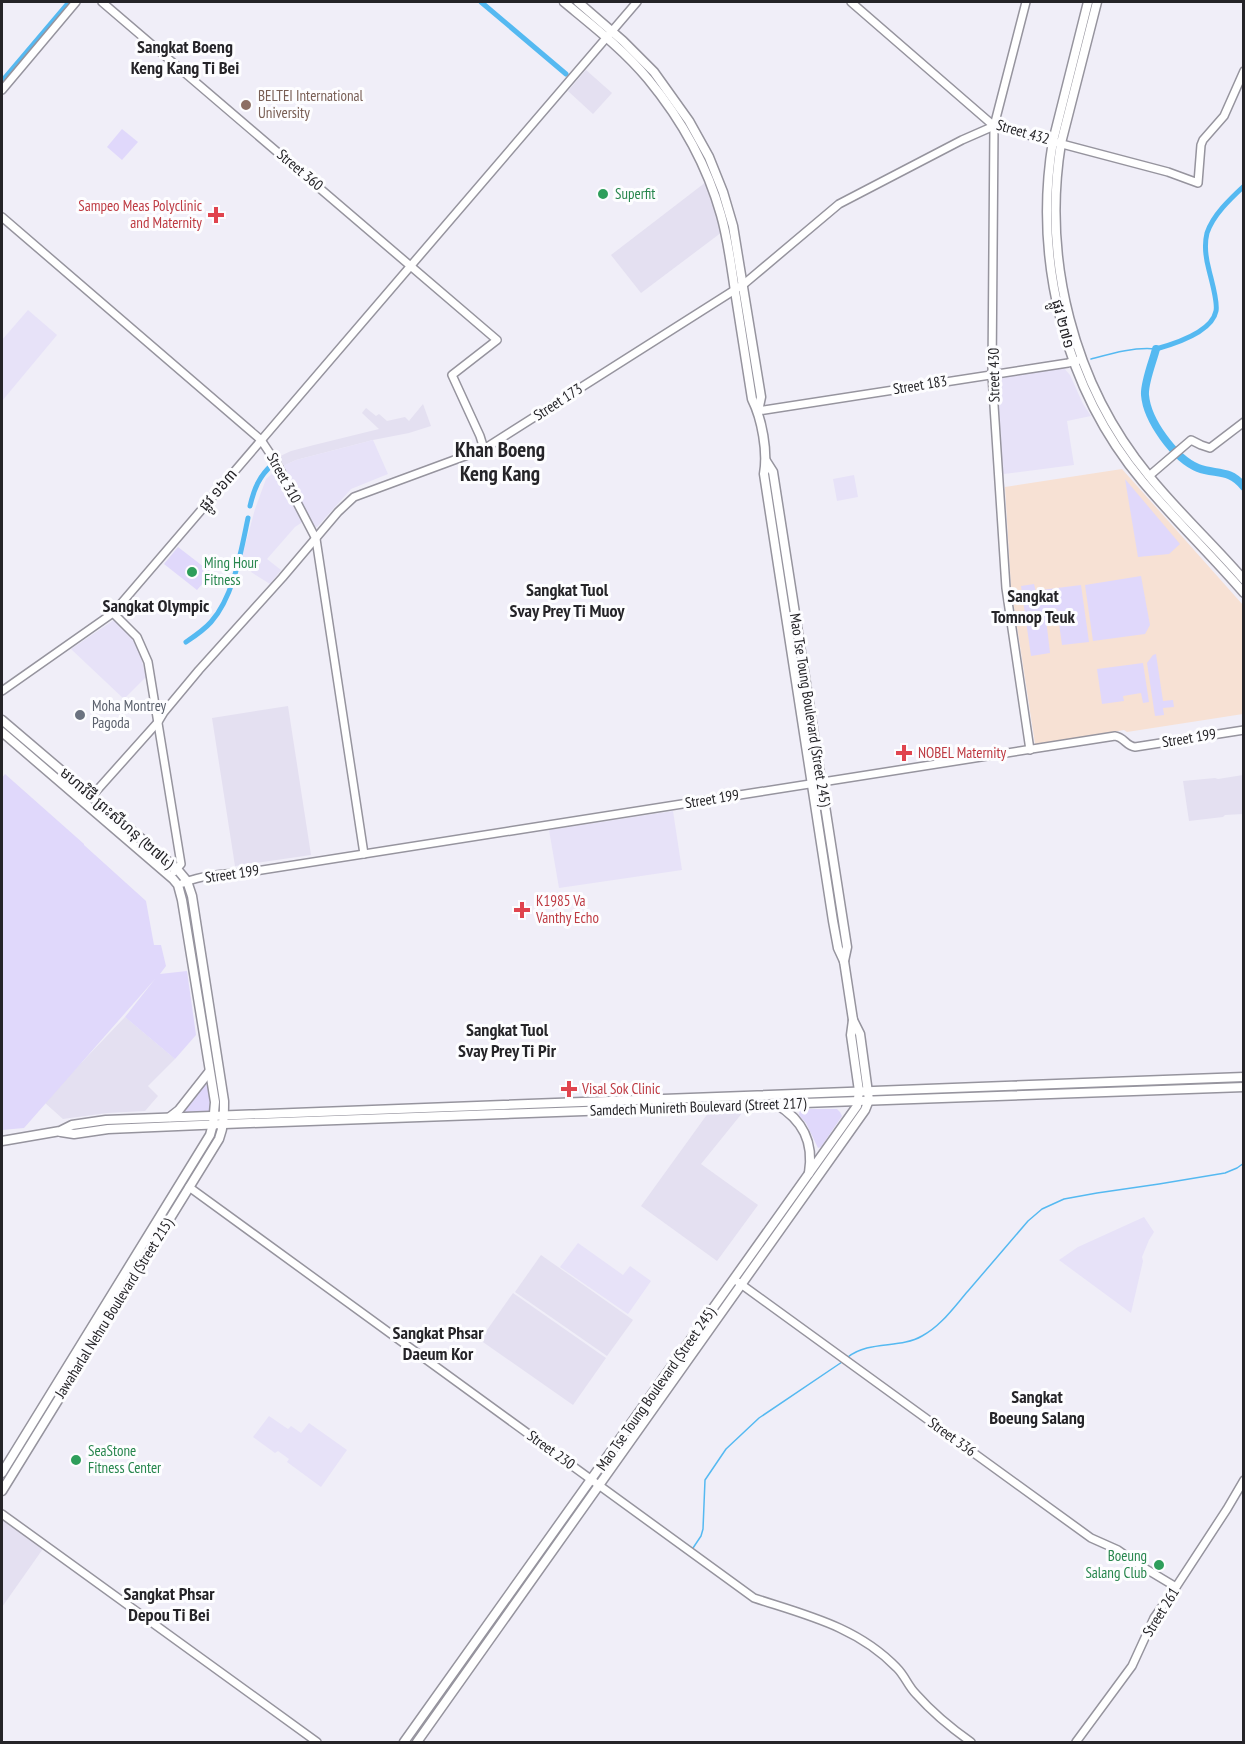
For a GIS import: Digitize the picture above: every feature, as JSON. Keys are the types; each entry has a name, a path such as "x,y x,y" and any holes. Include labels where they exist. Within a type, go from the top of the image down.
{"main road":[{"name":"Mao Tse Toung Boulevard (Street 245)","path":"564,2 609,34"},
{"name":"Mao Tse Toung Boulevard (Street 245)","path":"578,2 651,75 689,121 716,174 733,226 744,284 747,337"},
{"name":"ផ្លូវ ២៧១","path":"1088,2 1047,190 1049,251 1061,323 1090,399 1114,442 1143,482 1244,593"},
{"name":"ផ្លូវ ២៧១","path":"1057,142 1097,2"},
{"name":"Mao Tse Toung Boulevard (Street 245)","path":"404,1743 742,1285 865,1110 860,1034 853,1020 844,961 838,948 816,783 764,474 766,460 758,411 761,398 716,198 701,161 682,125 651,75"},
{"name":"ផ្លូវ ២៧១","path":"1077,360 1112,423 1149,476 1244,580"},
{"name":"មហាវិថី ព្រះសីហនុ (២៧៤)","path":"2,720 91,796 173,873 182,900 214,1102 214,1120"},
{"name":"មហាវិថី ព្រះសីហនុ (២៧៤)","path":"2,732 173,873 187,881 192,896 222,1091 224,1119"},
{"path":"170,1117 179,1110 209,1072"},
{"name":"Samdech Munireth Boulevard (Street 217)","path":"224,1119 775,1104 864,1096 1244,1077"},
{"path":"1204,1088 1221,1093 1244,1093"},
{"name":"Samdech Munireth Boulevard (Street 217)","path":"224,1119 864,1096 1244,1088"},
{"name":"Mao Tse Toung Boulevard (Street 245)","path":"417,1743 734,1279 864,1096"},
{"path":"775,1104 788,1111 804,1131 810,1152 809,1175"},
{"path":"2,1141 60,1131 72,1125 106,1120 170,1117 214,1120"},
{"path":"60,1131 74,1134 224,1119"},
{"name":"Jawaharlal Nehru Boulevard (Street 215)","path":"2,1491 219,1139 224,1119"},
{"name":"Jawaharlal Nehru Boulevard (Street 215)","path":"2,1473 210,1135 214,1120"}],"street":[{"path":"2,90 76,2"},
{"name":"Street 360","path":"102,2 497,340 452,375 484,449"},
{"path":"609,34 637,2"},
{"name":"Street 432","path":"851,2 994,126 1167,172 1198,183 1199,156 1203,140 1224,116 1244,71"},
{"name":"Street 430","path":"1026,2 994,126 993,375 1006,588 1030,750"},
{"name":"ផ្លូវ ១៦៣","path":"2,691 113,613 609,34"},
{"name":"Street 173","path":"91,796 158,722 199,670 338,512 358,495 484,449 744,284 839,204 962,140 994,126"},
{"name":"Street 310","path":"2,217 261,440 278,464 316,539 364,854"},
{"name":"Street 183","path":"758,411 1077,360"},
{"path":"1149,476 1191,440 1210,448 1244,422"},
{"path":"113,613 137,637 150,669 181,864 173,873"},
{"name":"Street 199","path":"178,885 221,874 243,873 1115,736 1123,738 1129,745 1136,747 1244,730"},
{"name":"Street 230","path":"189,1187 754,1598 824,1621 848,1631 868,1644 897,1667 914,1692 930,1709 971,1743"},
{"name":"Street 336","path":"734,1279 1091,1538 1118,1550 1176,1587"},
{"name":"Street 261","path":"1076,1743 1132,1666 1154,1618 1244,1480"},
{"path":"2,1514 317,1743"}],"shaded area":[{"path":"586,70 612,93 593,114 568,91"},
{"path":"122,129 138,142 122,160 107,147"},
{"path":"706,182 722,232 641,293 611,255"},
{"path":"28,310 57,335 2,401 2,340"},
{"path":"1063,367 1070,375 1091,416 1067,421 1074,465 1004,474 1002,472 997,382 999,378"},
{"path":"423,404 431,426 296,460 281,467 276,458 291,451 379,429 362,413 366,408 387,421 405,417 409,421"},
{"path":"373,440 388,474 351,489 317,527 314,527 283,466 296,460"},
{"path":"1122,469 1243,605 1243,714 1035,744 1011,587 1005,487"},
{"path":"278,470 304,521 295,527 267,559 281,570 270,584 251,572 257,563 242,557 266,479"},
{"path":"854,475 858,497 837,501 833,479"},
{"path":"1125,479 1180,544 1169,554 1138,557"},
{"name":"Ming Hour Fitness","path":"178,547 222,581 218,587 209,580 197,590 164,564"},
{"path":"1141,576 1150,625 1145,634 1093,641 1085,585"},
{"path":"1034,584 1036,592 1081,585 1089,642 1062,645 1057,609 1045,610 1050,653 1031,656 1021,586"},
{"path":"114,620 137,646 146,677 124,699 71,649"},
{"path":"1156,654 1163,701 1173,700 1174,707 1163,708 1164,715 1155,716 1147,663"},
{"path":"1143,663 1149,702 1143,703 1141,693 1123,696 1124,701 1102,704 1097,669"},
{"path":"288,706 311,855 235,866 212,718"},
{"path":"5,774 146,901 154,945 161,945 166,966 160,974 187,971 196,1035 175,1059 125,1017 155,979 24,1128 2,1130 2,778"},
{"path":"1243,775 1243,814 1189,821 1183,781"},
{"path":"673,811 682,870 559,888 549,830"},
{"path":"125,1017 175,1059 148,1086 158,1096 145,1111 63,1119 44,1102"},
{"path":"207,1085 211,1112 184,1112 184,1109"},
{"path":"747,1107 701,1164 758,1205 717,1261 641,1206 711,1109"},
{"path":"800,1109 837,1109 840,1112 842,1116 821,1147 818,1148 806,1123 799,1115"},
{"path":"1144,1217 1154,1232 1142,1257 1131,1313 1059,1260 1078,1247"},
{"path":"578,1243 623,1275 630,1266 651,1281 628,1314 560,1267"},
{"path":"541,1255 633,1320 607,1356 515,1292"},
{"path":"513,1293 606,1358 573,1405 480,1340"},
{"path":"269,1416 288,1429 291,1426 301,1433 309,1423 347,1450 321,1487 287,1462 289,1459 278,1451 275,1453 253,1437"},
{"path":"2,1510 47,1543 2,1607"}],"waterway":[{"path":"2,81 69,2"},
{"path":"481,2 566,74"},
{"path":"1156,349 1191,336 1200,331 1213,318 1216,302 1206,257 1207,233 1218,214 1244,186"},
{"path":"1091,359 1131,350 1156,349"},
{"path":"1156,349 1147,378 1145,395 1151,416 1163,437 1189,463 1204,470 1227,474 1244,487"},
{"path":"250,506 258,483 273,464"},
{"path":"186,642 211,622 226,599 243,545 248,518"},
{"path":"848,1357 865,1348 913,1340 935,1327 1028,1221 1042,1209 1064,1199 1225,1173 1244,1163"},
{"path":"693,1548 703,1529 705,1480 726,1449 759,1418 842,1362"}],"place":[{"name":"BELTEI International University","path":"246,105"},
{"name":"Superfit","path":"603,194"},
{"name":"Sampeo Meas Polyclinic and Maternity","path":"216,215"},
{"name":"Ming Hour Fitness","path":"192,572"},
{"name":"Moha Montrey Pagoda","path":"80,715"},
{"name":"NOBEL Maternity","path":"904,753"},
{"name":"K1985 Va Vanthy Echo","path":"522,910"},
{"name":"Visal Sok Clinic","path":"569,1089"},
{"name":"SeaStone Fitness Center","path":"76,1460"},
{"name":"Boeung Salang Club","path":"1159,1565"}],"district":[{"name":"Sangkat Boeng Keng Kang Ti Bei","path":"185,57"},
{"name":"Khan Boeng Keng Kang","path":"500,462"},
{"name":"Sangkat Tuol Svay Prey Ti Muoy","path":"567,600"},
{"name":"Sangkat Olympic","path":"156,606"},
{"name":"Sangkat Tomnop Teuk","path":"1033,606"},
{"name":"Sangkat Tuol Svay Prey Ti Pir","path":"507,1040"},
{"name":"Sangkat Phsar Daeum Kor","path":"438,1343"},
{"name":"Sangkat Boeung Salang","path":"1037,1407"},
{"name":"Sangkat Phsar Depou Ti Bei","path":"169,1604"}]}
